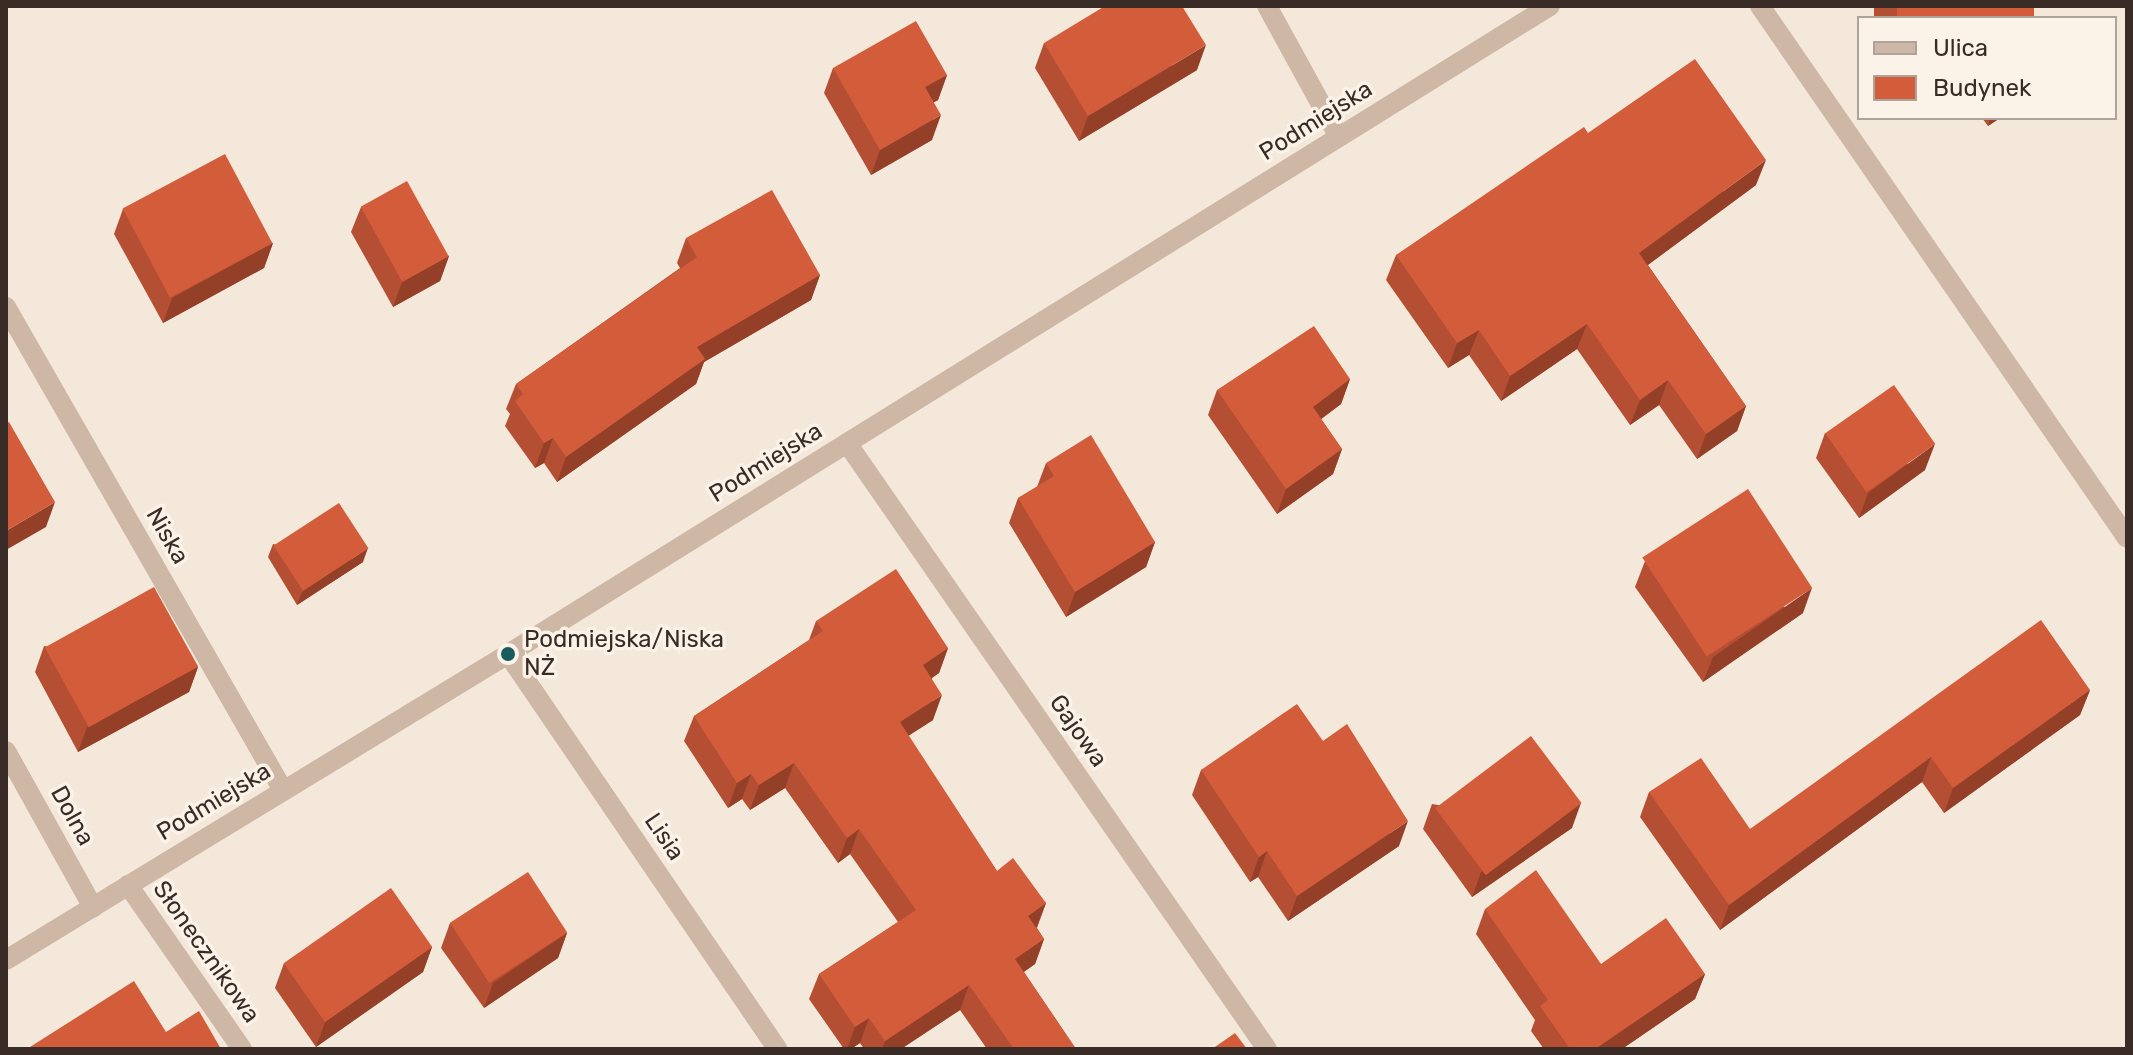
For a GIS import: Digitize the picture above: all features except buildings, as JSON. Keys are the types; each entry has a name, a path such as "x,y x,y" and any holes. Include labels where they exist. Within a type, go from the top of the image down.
{"street":[{"path":"1267,6 1339,137"},
{"name":"Podmiejska","path":"6,960 508,654 1550,6"},
{"path":"1760,6 2127,538"},
{"name":"Niska","path":"6,307 283,790"},
{"name":"Gajowa","path":"847,443 1267,1049"},
{"name":"Lisia","path":"508,654 777,1049"},
{"name":"Dolna","path":"6,751 93,907"},
{"name":"Słonecznikowa","path":"128,885 242,1049"}],"place":[{"name":"Podmiejska/Niska NŻ","path":"508,654"}]}
